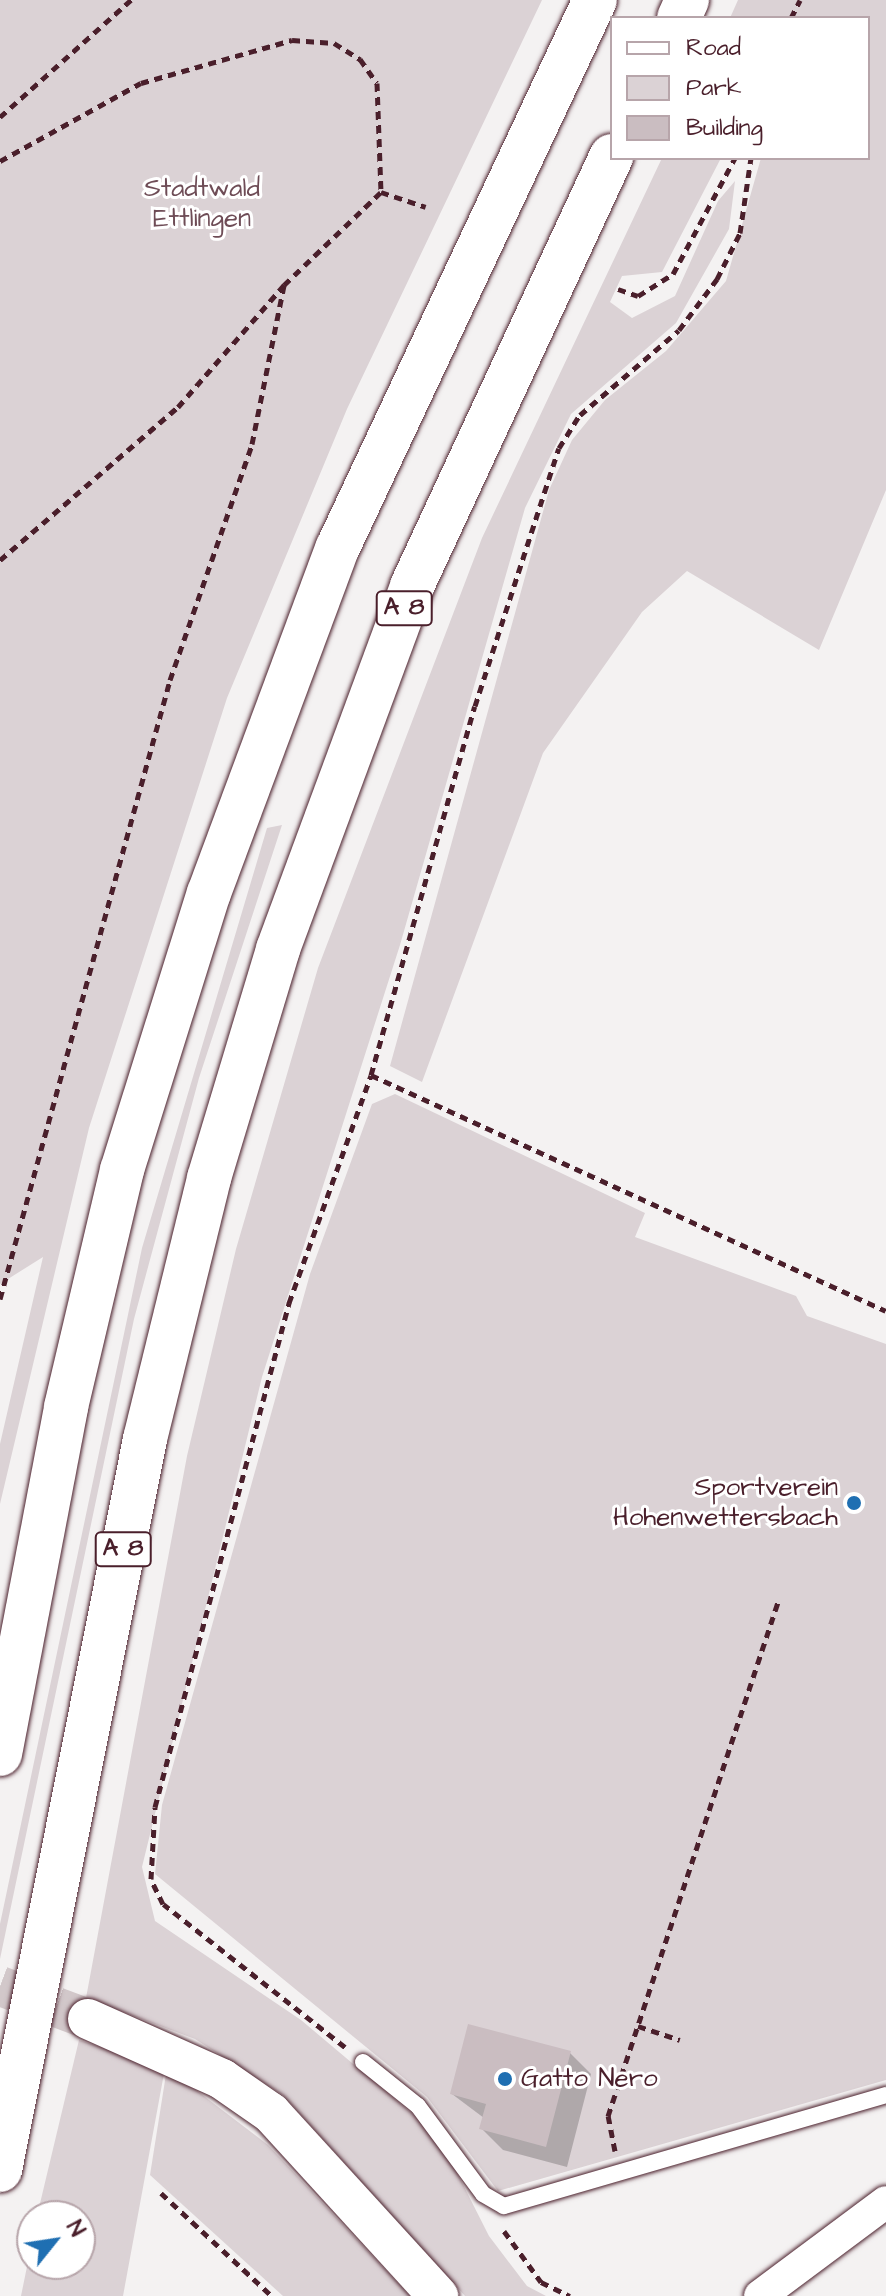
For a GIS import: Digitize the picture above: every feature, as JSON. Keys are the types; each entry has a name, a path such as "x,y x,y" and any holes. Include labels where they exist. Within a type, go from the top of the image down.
{"highway":[{"path":"0,1754 66,1407 122,1170 209,893 338,547 595,0"},
{"name":"A 8","path":"0,2170 145,1439 209,1178 274,963 412,586 610,160"}],"street":[{"path":"88,2019 222,2079 271,2113 438,2296"},
{"path":"760,2296 886,2202"}],"lane":[{"path":"363,2062 418,2106 483,2194 504,2206 620,2176 886,2095"}],"path":[{"path":"0,117 131,0"},
{"path":"0,161 141,83 292,40 334,43 360,59 377,83 381,192 284,285 178,407 0,560"},
{"path":"618,289 638,296 673,274 734,160"},
{"path":"363,2062 163,1904 151,1879 155,1807 289,1303 371,1075 475,706 559,448 580,415 679,330 717,279 740,233 751,160"},
{"path":"381,192 426,207"},
{"path":"0,1299 170,680 252,444 284,285"},
{"path":"371,1075 886,1311"},
{"path":"620,2176 608,2116 778,1602"},
{"path":"638,2026 680,2040"},
{"path":"161,2193 272,2296"},
{"path":"504,2206 503,2233 541,2282 570,2296"}],"green space":[{"name":"Stadtwald Ettlingen","path":"0,0 542,0 347,409 227,698 89,1128 0,1504 0,1444 43,1257 0,1284"},
{"path":"738,0 886,0 886,490 819,650 687,571 642,612 543,753 422,1082 390,1066 549,490 572,440 605,400 666,351 726,281 760,160 870,160 870,16 731,16"},
{"path":"661,160 720,160 662,272 622,276 610,302 632,318 675,296 718,201 735,181 729,229 676,323 571,414 525,508 400,945 262,1377 142,1867 155,1921 301,2020 415,2116 449,2157 489,2236 527,2286 546,2296 465,2296 283,2095 195,2039 86,1998 187,1456 236,1249 318,968 482,538"},
{"path":"282,825 199,1078 134,1319 0,1959 0,1924 142,1248 267,828"},
{"path":"395,1094 645,1213 635,1237 796,1296 807,1316 886,1344 886,2080 498,2191 427,2097 155,1874 162,1805 310,1274 372,1104"},
{"path":"79,2040 165,2068 123,2296 21,2296 24,2280 96,2280 96,2200 41,2200"},
{"path":"167,2068 268,2145 410,2296 283,2296 150,2175"}],"building":[{"path":"468,2024 571,2051 546,2147 479,2129 486,2104 450,2094"}],"tunnel":[{"path":"0,1986 88,2019"}],"place":[{"name":"Sportverein Hohenwettersbach","path":"854,1503"},
{"name":"Gatto Nero","path":"505,2079"}]}
